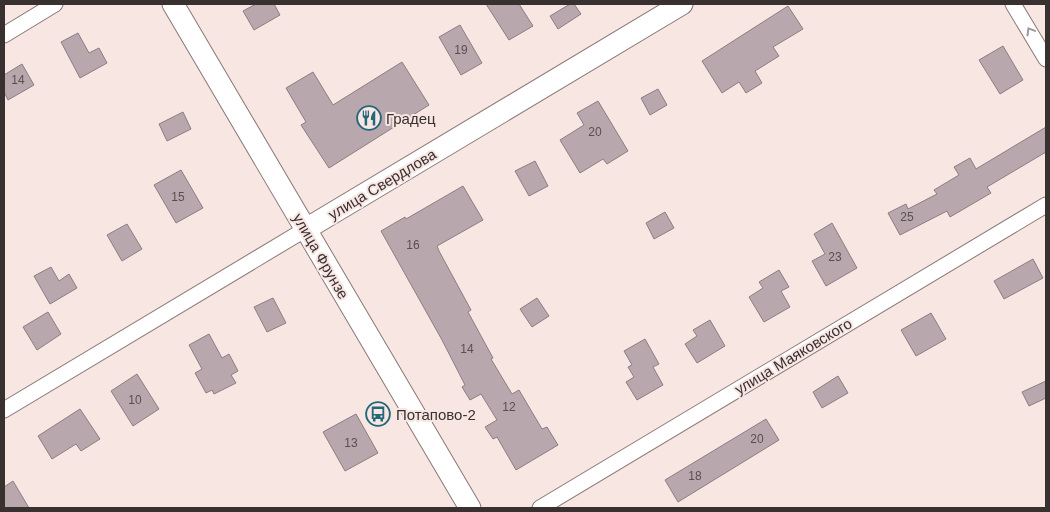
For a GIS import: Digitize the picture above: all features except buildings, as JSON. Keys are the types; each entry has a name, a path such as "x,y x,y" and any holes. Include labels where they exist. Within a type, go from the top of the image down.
{"main road":[{"name":"улица Фрунзе","path":"173,4 470,508"},
{"name":"улица Свердлова","path":"306,229 682,4"}],"street":[{"path":"4,35 55,4"},
{"path":"1013,4 1046,58"},
{"name":"улица Маяковского","path":"540,508 1046,204"},
{"name":"улица Свердлова","path":"4,410 306,229"}],"place":[{"name":"Градец","path":"369,118"},
{"name":"Потапово-2","path":"378,414"}]}
